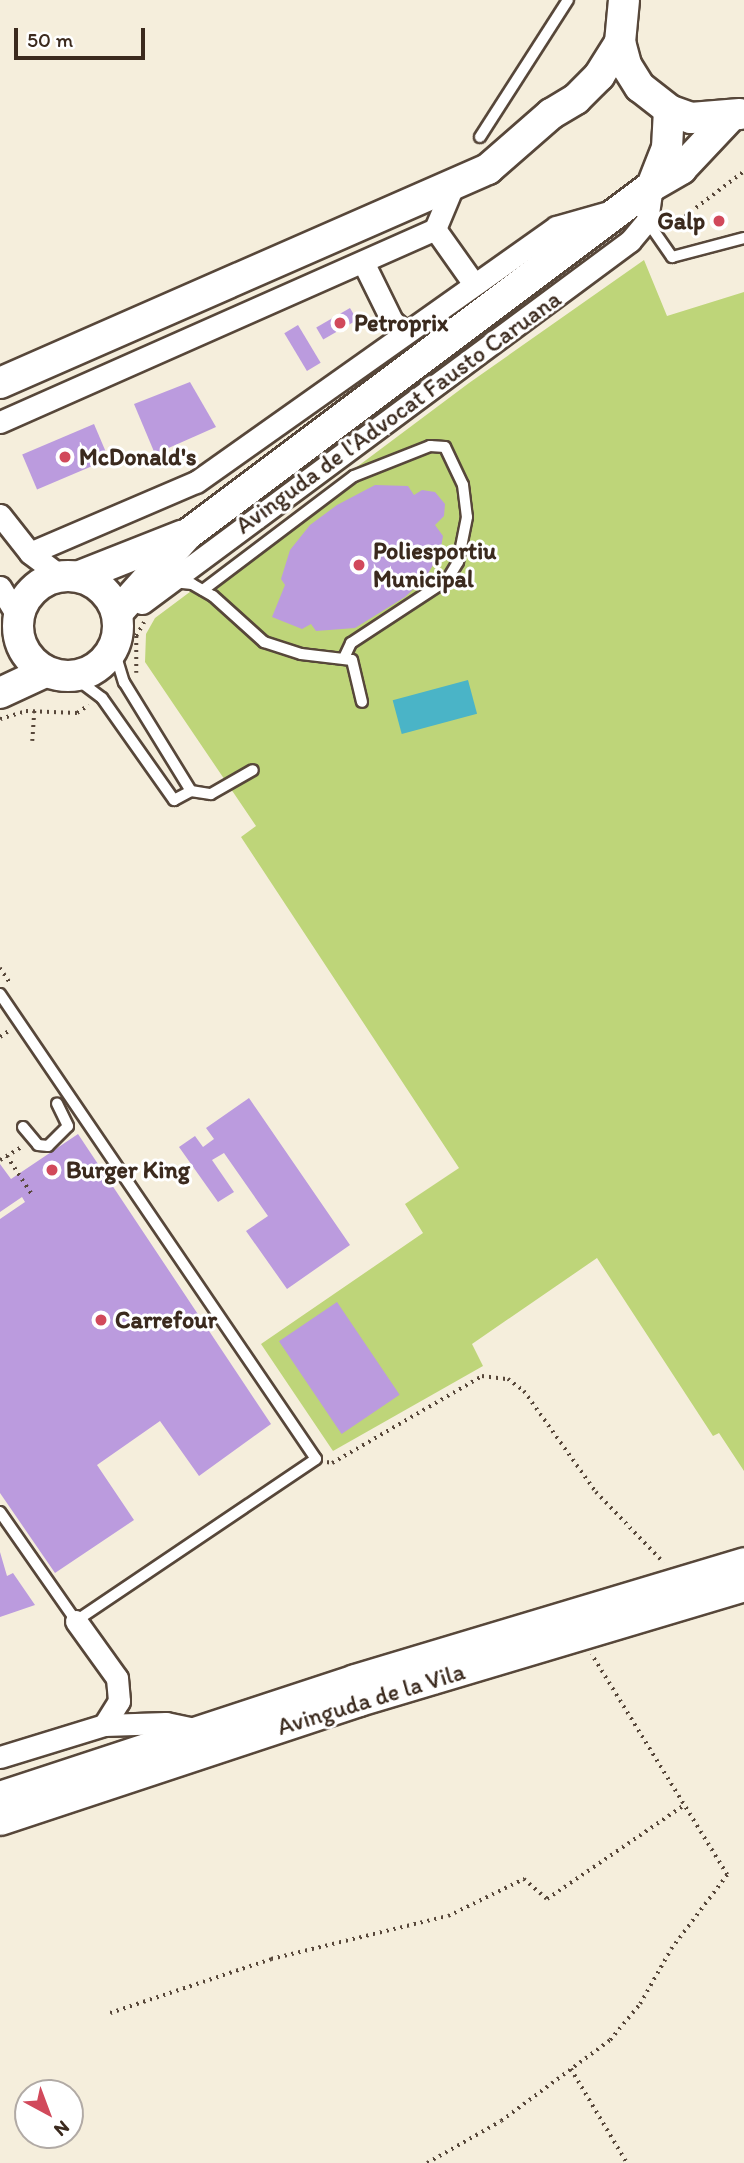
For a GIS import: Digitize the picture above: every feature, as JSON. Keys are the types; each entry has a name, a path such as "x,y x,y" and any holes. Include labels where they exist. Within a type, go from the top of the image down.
{"street":[{"path":"624,0 620,42 626,65 640,87 669,110 691,118 736,115"},
{"path":"0,383 488,169 551,114 576,99 599,76 620,42"},
{"path":"576,99 640,87"},
{"path":"652,186 667,148 669,110"},
{"name":"Avinguda de l'Advocat Fausto Caruana","path":"117,628 191,560 634,215 652,186 681,169 736,115"},
{"path":"0,422 364,264 435,229 453,186"},
{"path":"30,553 197,482 404,331 556,227 634,215"},
{"path":"435,229 474,285"},
{"path":"364,264 393,321 404,331"},
{"path":"0,514 30,553 70,576 104,589 117,628 97,668 74,677 45,671 27,657 12,636 0,588"},
{"name":"Avinguda de l'Advocat Fausto Caruana","path":"70,576 191,560"},
{"name":"Avinguda de l'Advocat Fausto Caruana","path":"117,628 191,560"},
{"path":"12,636 27,596 44,581 70,576"},
{"path":"0,693 45,671"},
{"name":"Avinguda de la Vila","path":"0,1797 202,1730 744,1563"},
{"name":"Avinguda de la Vila","path":"0,1820 359,1701 744,1586"},
{"path":"76,1621 117,1678 119,1701 104,1725"},
{"name":"Avinguda de la Vila","path":"0,1757 104,1725 166,1723 202,1730"}],"lane":[{"path":"480,137 568,0"},
{"path":"634,215 673,257 744,238"},
{"path":"203,590 354,476 430,446 445,447 463,485 467,516 458,562 447,580 352,643 344,658"},
{"path":"191,560 203,590 264,642 301,654 352,660 362,702"},
{"path":"117,628 124,682 191,791"},
{"path":"74,677 102,698 174,800 191,791 211,794 253,770"},
{"path":"0,994 316,1459 76,1621 0,1512"},
{"path":"23,1127 38,1145 56,1140 68,1126 57,1103"}],"path":[{"path":"32,741 34,711"},
{"path":"3,1156 33,1196"},
{"path":"316,1459 332,1463 482,1376 508,1379 524,1391 596,1493 683,1581"},
{"path":"427,2163 501,2121 610,2040 640,2004 671,1949 727,1875 577,1636"},
{"path":"110,2013 271,1959 448,1916 524,1879 547,1899 683,1805"},
{"path":"570,2069 627,2163"}],"green space":[{"path":"644,260 667,316 744,292 744,1471 719,1433 713,1436 597,1258 472,1344 483,1366 333,1451 261,1344 423,1233 405,1204 459,1168 241,837 256,826 145,662 146,634 155,618 469,383"}],"water":[{"path":"468,680 477,714 402,734 393,700"}],"building":[{"path":"350,308 357,320 323,340 316,328"},
{"path":"298,325 321,363 307,371 284,333"},
{"path":"190,382 216,427 155,454 134,404"},
{"name":"McDonald's","path":"94,424 109,459 37,489 22,454"},
{"name":"Poliesportiu Municipal","path":"375,485 408,486 414,495 422,490 435,492 445,504 444,516 435,525 443,536 440,553 426,577 405,597 355,628 316,631 311,624 302,629 272,617 285,585 281,579 290,550 310,525 337,505"},
{"path":"249,1098 350,1245 287,1289 246,1231 268,1216 224,1153 212,1160 234,1192 218,1202 179,1147 195,1136 203,1147 214,1139 206,1128"},
{"name":"Carrefour","path":"78,1134 271,1424 199,1476 160,1421 97,1465 134,1520 55,1573 0,1493 0,1219 25,1202 22,1197 0,1212 0,1164 11,1179"},
{"path":"337,1302 400,1395 342,1434 279,1341"},
{"path":"0,1552 7,1576 13,1573 35,1605 0,1617"}],"place":[{"name":"Galp","path":"719,221"},
{"name":"Petroprix","path":"340,323"},
{"name":"McDonald's","path":"65,457"},
{"name":"Poliesportiu Municipal","path":"359,565"},
{"name":"Burger King","path":"52,1170"},
{"name":"Carrefour","path":"101,1320"}]}
